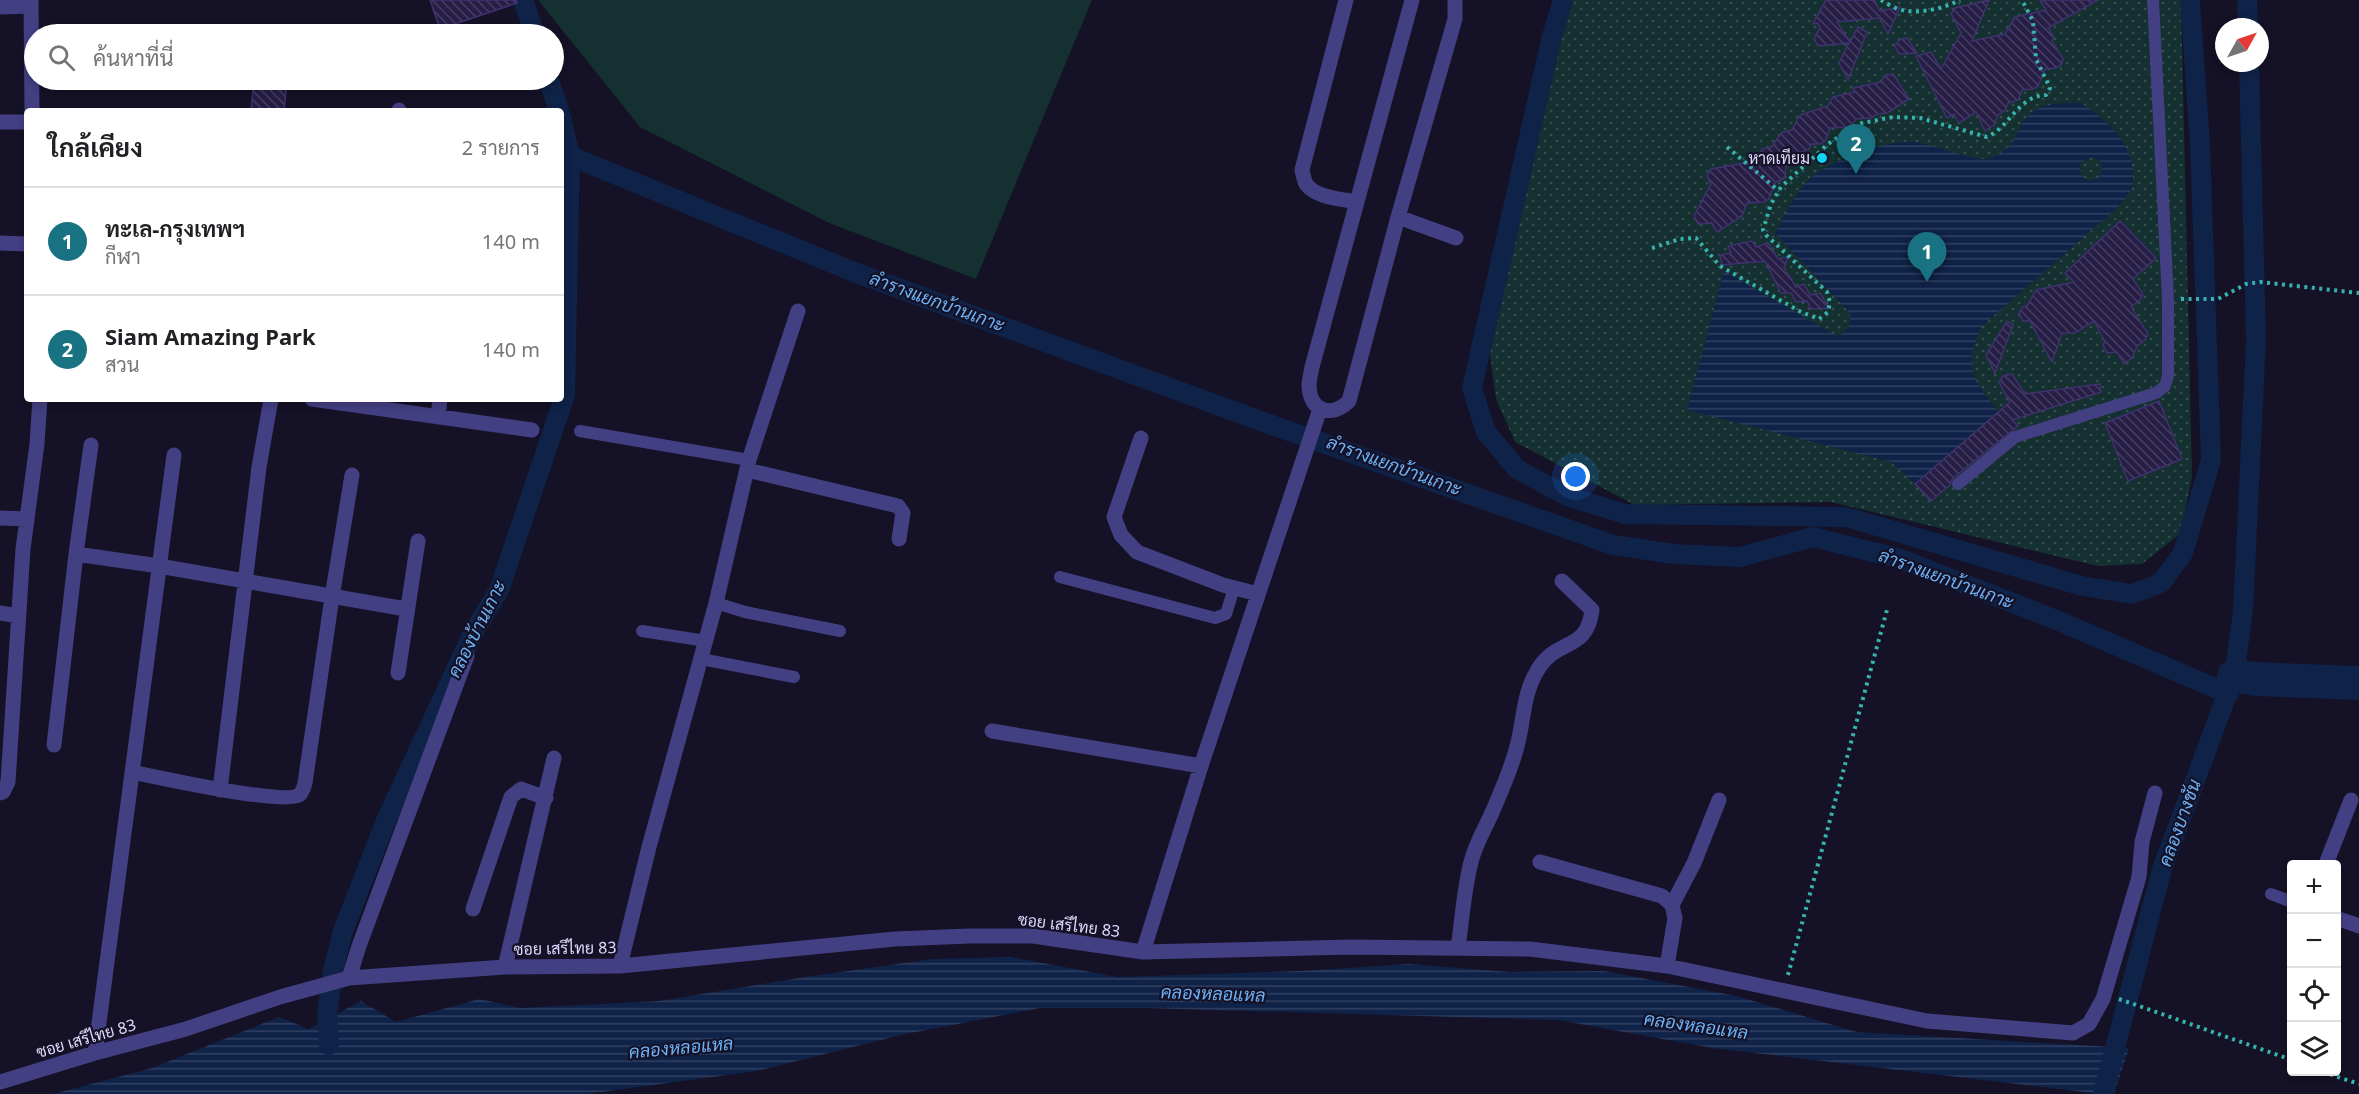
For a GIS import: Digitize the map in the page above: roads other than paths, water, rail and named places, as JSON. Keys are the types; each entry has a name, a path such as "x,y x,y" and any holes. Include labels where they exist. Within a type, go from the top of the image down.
{"street":[{"path":"1346,0 1302,170 1306,184 1313,190 1328,196 1357,202"},
{"path":"1412,0 1312,367 1309,387 1313,403 1320,409 1330,412 1342,408 1349,401 1398,217 1455,19 1455,0"},
{"path":"0,7 31,3 32,24"},
{"path":"32,90 32,108"},
{"path":"0,122 24,122"},
{"path":"1398,217 1456,238"},
{"path":"0,243 24,244"},
{"path":"620,966 649,847 716,603 748,465 798,311"},
{"path":"0,793 3,792 8,782 7,676 18,616 40,402"},
{"path":"220,790 259,468 270,402"},
{"path":"438,417 440,402"},
{"path":"363,403 438,417 532,430"},
{"path":"1143,952 1257,594 1320,409"},
{"path":"1141,438 1114,517 1120,535 1137,552 1234,588 1257,594"},
{"path":"54,745 91,445"},
{"path":"95,1053 174,455"},
{"path":"748,465 898,506 903,513 899,539"},
{"path":"132,772 220,790 296,796 301,793 305,783 352,475"},
{"path":"0,518 27,519"},
{"path":"398,673 418,541"},
{"path":"76,554 159,566 406,609"},
{"path":"1458,948 1471,862 1515,752 1521,730 1522,708 1536,672 1555,650 1576,641 1585,634 1590,621 1592,610 1562,581"},
{"path":"0,613 18,616"},
{"path":"343,980 359,946 467,656"},
{"path":"992,730 1201,766"},
{"path":"505,968 554,758"},
{"path":"473,909 511,797 520,789 546,798"},
{"name":"ซอย เสรีไทย 83","path":"0,1082 95,1053 186,1029 343,980 505,968 620,966 895,939 970,936 1033,936 1143,952 1339,948 1530,949 1667,966 1927,1021 2073,1033 2089,1024 2103,999 2139,877 2142,842 2155,793"},
{"path":"2328,860 2351,800"},
{"path":"1672,905 1694,863 1719,801"},
{"path":"1540,862 1662,896 1672,905 1675,918 1667,966"},
{"path":"2341,919 2359,926"}],"lane":[{"path":"1958,484 2015,437 2156,393 2165,386 2168,376 2168,299 2153,0"},
{"path":"580,431 748,465"},
{"path":"1060,577 1215,618 1226,614 1234,588"},
{"path":"716,603 745,612 840,631"},
{"path":"642,631 706,641"},
{"path":"701,660 794,678"},
{"path":"2271,894 2287,900"}],"water":[{"path":"2081,103 2112,128 2127,149 2133,173 2131,190 2118,207 1981,327 1972,352 1973,372 1976,381 1998,411 1915,484 1891,462 1687,410 1724,271 1837,336 1848,327 1850,313 1775,233 1799,191 1812,177 1840,160 1857,153 1907,142 1920,143 1979,159 1989,159 2010,145 2027,117 2033,112 2050,105","holes":["2093,157 2100,161 2103,168 2098,178 2090,181 2083,178 2079,168 2082,161"]},
{"name":"คลองหลอแหล","path":"1010,957 1118,977 1299,971 1409,964 1510,972 1604,971 1737,996 1857,1032 2129,1048 2114,1094 2101,1094 1712,1048 1558,1020 1146,1008 1040,1008 901,1035 757,1071 587,1094 53,1094 152,1068 279,1017 309,1029 361,1001 396,1022 479,999 520,1008 659,1001 932,959"}],"waterway":[{"name":"คลองบ้านเกาะ","path":"523,0 531,24"},
{"path":"1563,0 1552,36 1472,388 1486,432 1517,469 1567,496 1625,514 1846,517 2082,586 2132,594 2161,583 2183,553 2211,460 2200,144 2190,0"},
{"path":"2247,0 2248,18"},
{"path":"2103,1094 2162,869 2234,676 2243,611 2256,340 2249,72"},
{"name":"คลองบ้านเกาะ","path":"552,90 558,108"},
{"name":"คลองบ้านเกาะ","path":"564,130 570,156 564,398"},
{"name":"ลำรางแยกบ้านเกาะ","path":"570,156 854,272 1269,424 1613,545 1674,554 1740,557 1813,537 1901,559 2059,621 2229,694"},
{"name":"คลองบ้านเกาะ","path":"329,1045 327,1013 333,971 343,931 387,818 473,633 499,590 563,402"},
{"name":"คลองบางชัน","path":"2234,676 2359,683"}],"place":[{"name":"หาดเทียม","path":"1822,158"},
{"name":"Siam Amazing Park","path":"1856,174"},
{"name":"ทะเล-กรุงเทพฯ","path":"1927,282"}]}
